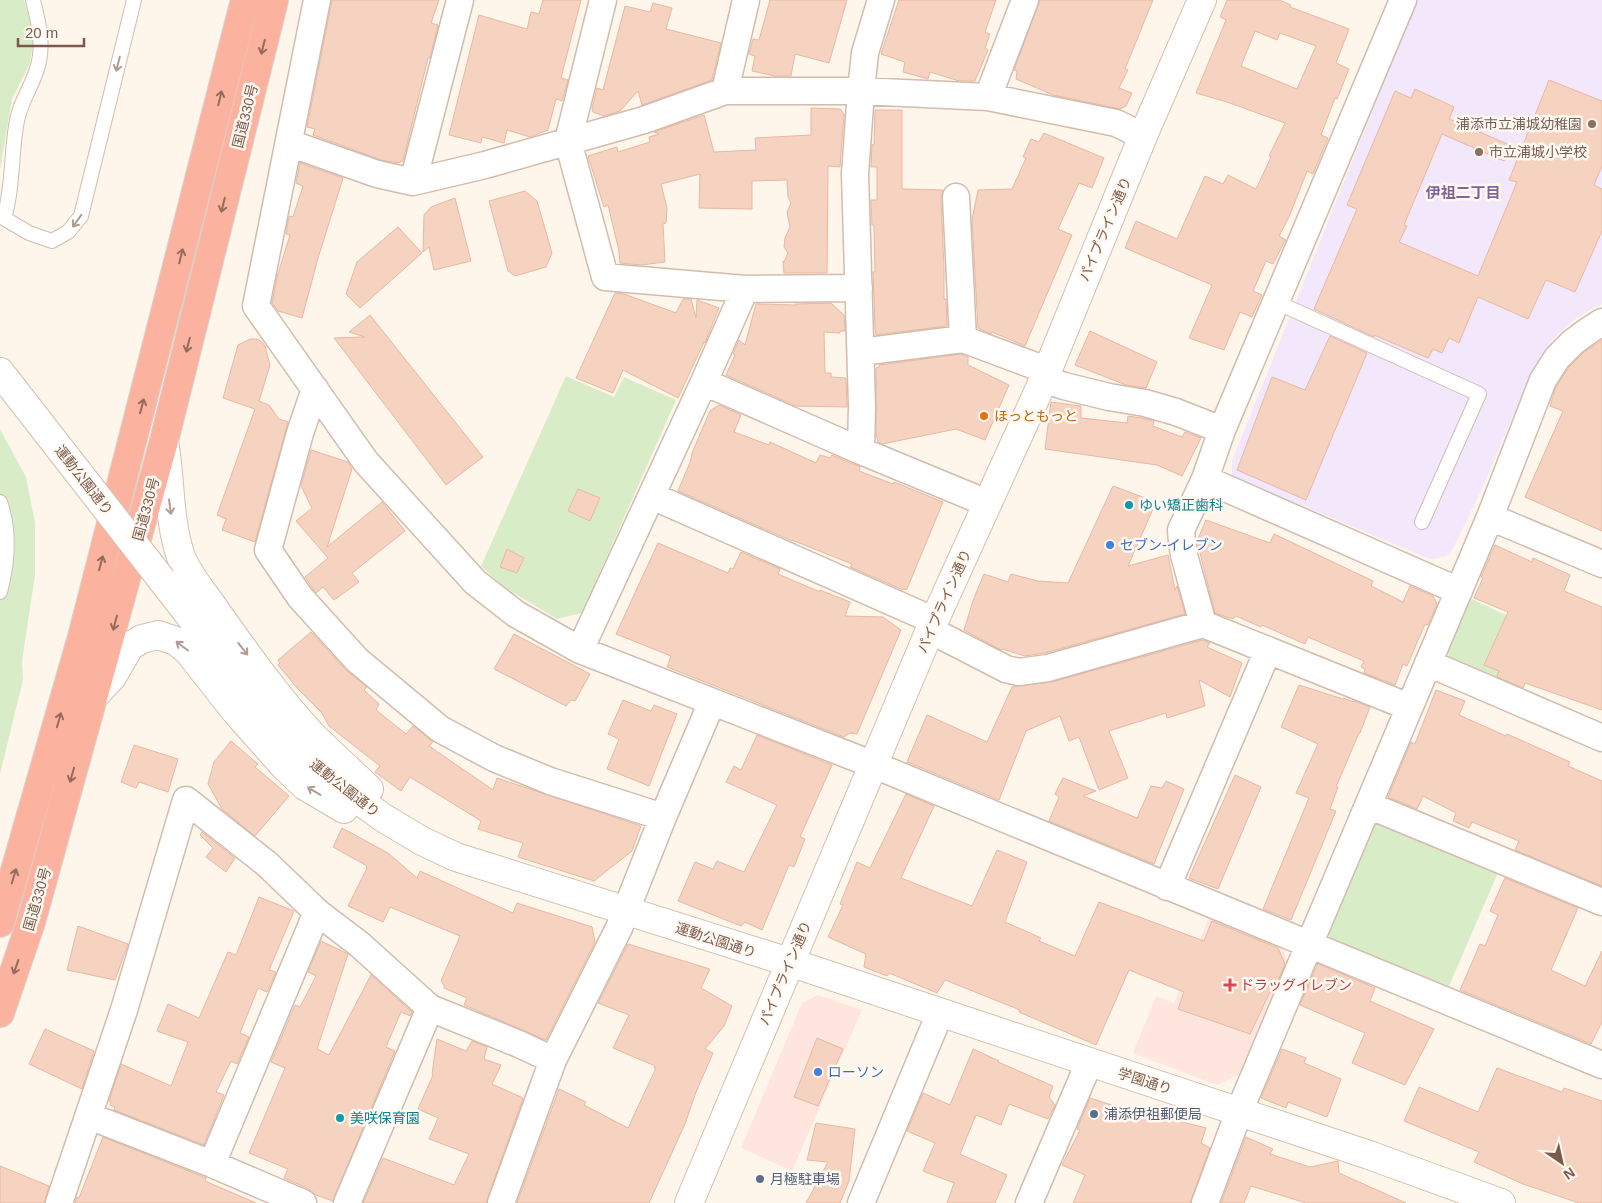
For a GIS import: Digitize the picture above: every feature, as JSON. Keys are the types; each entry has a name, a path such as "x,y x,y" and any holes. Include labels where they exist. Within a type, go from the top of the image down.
{"highway":[{"name":"国道330号","path":"0,923 82,637 245,0"},
{"name":"国道330号","path":"0,1013 31,922 164,441 274,0"}],"street":[{"path":"317,0 256,306 366,462 475,582 516,614 580,650 874,765 1167,887 1601,1063"},
{"path":"413,182 460,0"},
{"path":"603,0 568,141 605,277 745,289 859,288"},
{"path":"725,91 746,0"},
{"path":"861,451 861,352 855,174 860,91 865,53 881,0"},
{"path":"988,97 1025,0"},
{"name":"パイプライン通り","path":"688,1203 933,625 1045,375 1143,136 1202,0"},
{"path":"1203,624 1184,555 1182,530 1205,479 1222,430 1403,0"},
{"path":"289,143 377,174 413,182 484,165 644,120 725,91 860,91 988,97 1116,123 1143,136"},
{"path":"956,198 963,339"},
{"path":"580,650 745,289"},
{"path":"1204,1203 1239,1112 1490,518 1543,380 1557,358 1573,342 1602,322"},
{"path":"861,352 963,339 1045,375 1064,386 1161,407 1222,430"},
{"name":"運動公園通り","path":"0,372 276,727 318,770 382,817 422,841 456,856 790,962"},
{"path":"704,382 861,451 987,503"},
{"path":"315,389 300,434 268,550 300,597 357,660 440,729 494,758 550,781 663,817"},
{"path":"164,441 170,478 169,498 173,530 182,559 195,581 242,647 310,733 422,841"},
{"path":"1205,479 1459,591"},
{"path":"652,496 933,625 1006,669 1019,672 1048,668 1203,624 1409,707"},
{"path":"1490,518 1602,564"},
{"path":"95,695 112,677 130,646 142,639 158,635 176,642 188,651 262,742 306,786 363,821 422,841"},
{"path":"1167,887 1268,650"},
{"path":"1428,663 1602,738"},
{"path":"501,1203 553,1060 619,928 663,817 712,702"},
{"path":"60,1203 124,1010 186,800 266,864 317,912 359,944 430,1008 553,1060"},
{"path":"1368,805 1602,902"},
{"path":"212,1164 317,912"},
{"name":"学園通り","path":"790,962 940,1014 1369,1155 1500,1203"},
{"path":"347,1203 430,1008"},
{"path":"861,1203 940,1014"},
{"path":"1029,1203 1089,1063"},
{"path":"89,1116 212,1164 303,1203"}],"lane":[{"path":"33,0 40,27 40,51 36,72 22,102 16,126 9,201 2,217 29,233 52,241 68,232 81,216 134,0"},
{"path":"1276,302 1479,394 1422,522"},
{"path":"0,502 4,514 7,539 6,566 0,592"}],"shaded area":[{"name":"市立浦城小学校","path":"1417,0 1602,0 1602,304 1574,320 1552,340 1526,385 1481,491 1452,550 1446,556 1435,559 1430,559 1232,476 1232,461"},
{"path":"1210,915 1281,944 1288,963 1242,1073 1217,1085 1133,1053 1156,996 1174,1003"},
{"path":"818,995 862,1010 792,1171 741,1148 802,1003"}],"green space":[{"path":"0,0 24,0 34,36 30,63 12,99 0,170"},
{"path":"566,376 614,397 624,377 676,400 582,613 557,619 504,587 481,566"},
{"path":"0,429 26,477 35,523 35,575 22,661 23,680 0,774"},
{"path":"1463,595 1514,619 1543,630 1521,692 1452,662 1443,644"},
{"path":"1382,819 1500,868 1449,986 1331,940 1325,928 1369,824"}],"building":[{"path":"332,0 439,0 431,23 438,25 403,161 398,163 381,160 313,135 315,129 307,127"},
{"path":"543,0 581,0 561,78 568,80 562,101 556,99 548,130 530,137 507,130 504,143 482,137 481,143 449,135 479,15 527,29 531,12 539,14"},
{"path":"770,0 847,0 829,63 795,54 791,76 775,76 752,71 755,56 749,54 753,39 759,40"},
{"path":"899,0 996,0 985,32 990,34 985,48 988,50 975,81 959,81 930,72 928,79 903,72 905,62 881,54"},
{"path":"1040,0 1153,0 1125,69 1128,70 1119,88 1132,93 1126,106 1120,109 1053,95 1016,79 1017,71 1014,70"},
{"path":"1227,0 1279,0 1291,5 1290,7 1349,29 1336,63 1349,69 1337,99 1335,98 1321,135 1328,138 1313,174 1307,171 1289,217 1279,236 1286,240 1273,264 1266,261 1253,291 1262,295 1252,317 1240,312 1224,350 1189,338 1212,285 1125,248 1136,221 1177,239 1205,176 1223,184 1228,175 1256,189 1285,123 1196,93 1226,20 1220,17","holes":["1255,31 1277,40 1280,33 1316,46 1297,89 1241,66"]},
{"path":"653,3 672,8 666,29 721,43 712,80 642,105 638,91 620,111 604,116 593,112 592,108 597,88 603,90 625,6 650,12"},
{"path":"1549,80 1602,101 1602,166 1594,185 1602,189 1602,231 1575,292 1546,280 1528,319 1478,297 1459,343 1449,338 1442,353 1433,349 1428,358 1374,335 1374,337 1314,309 1357,209 1347,205 1395,91 1411,98 1415,89 1454,107 1449,119 1510,145 1504,161 1442,134 1404,225 1407,226 1399,242 1478,276 1517,182 1509,180"},
{"path":"811,108 840,109 844,114 840,167 828,166 827,273 784,273 783,261 788,253 784,247 785,238 790,227 787,212 791,203 788,197 787,180 752,181 752,209 699,208 700,174 661,184 667,208 666,223 663,224 665,262 641,265 620,263 608,205 604,207 588,156 617,147 618,152 650,142 649,137 659,134 654,132 704,115 714,152 756,150 755,138 811,135"},
{"path":"875,110 902,110 902,189 943,190 941,198 944,299 946,299 947,326 876,335 873,272 875,272 874,225 872,225 871,200 877,200 877,167 871,167 872,144 874,146"},
{"path":"1044,133 1104,158 1092,188 1079,183 1058,229 1072,235 1025,346 978,328 972,220 978,190 1012,189 1026,158 1023,157 1031,139 1039,142"},
{"path":"300,163 343,178 318,258 302,318 278,311 272,303 277,277 290,235 286,234 289,216 293,217 303,186 296,183"},
{"path":"525,191 537,201 552,253 546,267 515,276 508,271 489,201"},
{"path":"455,198 471,261 434,270 429,247 423,252 424,215 431,207"},
{"path":"398,227 422,253 360,308 346,294 357,262"},
{"path":"615,293 624,294 676,313 683,299 691,299 696,318 697,300 719,308 705,343 678,398 623,370 613,393 576,378"},
{"path":"831,303 844,315 845,331 840,331 840,333 824,332 825,373 831,373 831,377 846,378 847,407 796,406 726,375 739,340 745,345 756,304 796,305"},
{"path":"370,315 483,457 446,485 334,338 365,337 349,332"},
{"path":"1090,331 1157,362 1146,388 1126,385 1075,365"},
{"path":"1330,336 1367,353 1306,500 1237,470 1272,377 1305,390"},
{"path":"250,339 257,339 262,342 265,346 270,365 259,401 269,405 279,419 288,422 255,542 222,530 226,519 217,515 255,409 223,398 238,345"},
{"path":"1602,340 1602,531 1525,497 1563,411 1550,406 1556,387 1569,367 1583,353"},
{"path":"961,354 968,357 968,365 1009,385 985,440 956,429 882,444 878,442 876,434 876,368 879,365"},
{"path":"1051,402 1081,406 1081,418 1127,423 1128,416 1142,418 1154,421 1153,426 1182,437 1185,432 1201,438 1182,476 1157,465 1045,449"},
{"path":"719,405 741,415 734,432 769,445 770,442 816,463 820,455 830,458 832,455 860,467 859,471 893,484 894,482 943,502 907,589 903,590 850,567 852,564 792,541 678,491 710,411"},
{"path":"311,450 348,462 352,469 327,547 382,502 405,531 352,573 359,582 334,600 323,587 316,593 305,577 328,558 296,521 312,508 301,486"},
{"path":"1113,486 1156,502 1128,566 1168,555 1175,590 1177,586 1185,614 1045,653 1025,656 1001,650 964,630 984,574 1008,582 1011,574 1038,581 1068,583"},
{"path":"578,489 600,498 590,521 568,511"},
{"path":"1206,520 1270,543 1274,534 1373,581 1371,586 1403,602 1410,586 1433,596 1437,604 1428,625 1425,624 1407,666 1403,664 1395,685 1364,673 1365,669 1361,667 1364,661 1308,637 1305,644 1236,616 1233,619 1215,613 1197,541"},
{"path":"658,543 728,573 730,568 733,569 741,552 780,569 778,574 820,592 820,590 850,602 845,616 883,617 901,630 857,734 850,733 844,737 667,667 671,656 616,634"},
{"path":"1495,545 1532,562 1533,558 1570,575 1564,591 1602,607 1602,710 1525,683 1523,688 1497,677 1499,671 1484,665 1508,612 1474,598"},
{"path":"507,549 524,558 517,573 500,567"},
{"path":"311,632 346,670 367,687 364,690 379,704 376,710 406,734 413,726 433,742 429,746 493,790 497,778 641,826 632,851 594,881 518,857 523,843 478,829 481,821 410,777 401,791 375,772 380,766 329,726 322,713 278,665 280,663 278,660"},
{"path":"514,634 590,674 575,701 571,700 566,706 494,669"},
{"path":"1202,640 1210,643 1207,647 1242,663 1230,697 1199,680 1205,706 1167,718 1166,713 1109,731 1128,778 1099,790 1079,737 1069,741 1060,716 1026,731 999,800 907,762 927,715 987,742 1012,687 1052,682"},
{"path":"1299,685 1370,707 1336,787 1338,787 1330,809 1336,811 1291,920 1263,909 1309,798 1296,793 1318,744 1281,727"},
{"path":"1436,690 1465,701 1459,715 1570,762 1568,766 1602,781 1602,886 1515,850 1519,841 1472,822 1469,828 1453,821 1456,813 1423,796 1417,809 1388,797 1411,742 1415,744"},
{"path":"623,700 651,711 654,705 677,714 649,786 607,769 619,739 608,734"},
{"path":"757,735 832,765 800,837 805,839 794,867 789,865 762,930 745,922 741,926 678,901 695,862 713,869 717,861 744,872 777,805 726,782 734,766 741,770"},
{"path":"231,741 258,764 255,767 289,796 255,836 222,809 208,784 214,762"},
{"path":"134,745 178,759 168,792 139,782 136,788 121,782"},
{"path":"1235,775 1261,787 1218,889 1189,878"},
{"path":"1063,778 1096,791 1083,796 1137,818 1151,786 1162,788 1166,781 1184,789 1154,864 1049,821 1059,797 1055,794"},
{"path":"906,794 934,806 901,878 972,906 997,850 1027,862 1005,922 1041,938 1039,941 1075,956 1099,902 1204,941 1212,921 1278,948 1285,964 1273,993 1270,992 1250,1034 1178,1009 1184,992 1129,970 1096,1045 1019,1012 1020,1010 945,980 937,993 889,973 887,976 864,967 866,954 828,937 843,905 840,904 857,862 870,868"},
{"path":"342,828 388,853 417,878 420,871 513,913 517,903 592,927 595,942 546,1040 464,1005 467,998 444,988 441,981 460,936 390,907 383,922 348,906 367,866 333,847"},
{"path":"202,832 235,858 226,872 206,857 213,848 200,835"},
{"path":"1505,878 1578,908 1551,970 1585,986 1602,951 1602,1022 1591,1044 1460,990 1480,944 1485,946 1498,915 1490,911"},
{"path":"259,897 294,911 269,970 276,972 267,992 258,988 240,1033 249,1037 237,1064 231,1061 216,1092 224,1095 204,1145 114,1110 115,1107 110,1105 111,1102 109,1101 121,1064 171,1086 188,1042 157,1031 168,1004 199,1018 228,952 236,955"},
{"path":"78,926 128,944 115,980 67,970"},
{"path":"321,941 348,954 317,1049 329,1055 371,975 412,1012 410,1016 401,1012 386,1047 395,1051 333,1201 316,1195 309,1189 284,1178 288,1169 249,1153 285,1068 271,1062 295,1005 300,1007 316,976 308,972"},
{"path":"628,944 710,969 701,988 732,1006 724,1026 705,1049 713,1053 696,1092 685,1124 649,1203 517,1203 559,1089 586,1102 584,1105 628,1128 656,1068 613,1048 629,1015 598,1003"},
{"path":"1319,964 1375,988 1370,1001 1434,1029 1405,1085 1352,1063 1365,1033 1300,1005"},
{"path":"45,1029 94,1051 82,1089 29,1064"},
{"name":"ローソン","path":"817,1038 843,1049 818,1106 794,1097"},
{"path":"437,1039 466,1051 472,1041 487,1047 484,1059 501,1065 492,1084 523,1098 486,1203 363,1203 383,1158 454,1185 469,1154 429,1139 438,1118 418,1109 433,1075"},
{"path":"973,1049 1053,1086 1049,1097 1055,1105 1048,1119 1009,1104 1001,1125 976,1115 960,1154 1007,1175 995,1203 947,1203 954,1183 923,1171 935,1143 907,1131 923,1093 950,1105"},
{"path":"1282,1049 1306,1058 1304,1063 1341,1079 1327,1117 1288,1102 1286,1108 1261,1098"},
{"path":"1497,1068 1562,1092 1564,1088 1602,1101 1602,1203 1579,1203 1523,1184 1474,1162 1479,1152 1404,1121 1419,1087 1478,1112"},
{"path":"1090,1098 1155,1119 1156,1115 1206,1128 1201,1143 1210,1148 1190,1203 1073,1203 1085,1175 1062,1165 1080,1130 1077,1129"},
{"path":"816,1123 855,1129 849,1181 840,1203 806,1203 828,1162 807,1160"},
{"path":"103,1137 206,1178 205,1181 256,1203 75,1203 77,1197 79,1198"},
{"path":"1246,1137 1273,1149 1270,1154 1310,1167 1338,1161 1339,1173 1406,1203 1306,1203 1251,1186 1244,1203 1221,1203"},
{"path":"0,1166 49,1186 44,1203 0,1203"}],"place":[{"name":"浦添市立浦城幼稚園","path":"1592,124"},
{"name":"市立浦城小学校","path":"1479,152"},
{"name":"ほっともっと","path":"984,416"},
{"name":"ゆい矯正歯科","path":"1129,505"},
{"name":"セブン-イレブン","path":"1110,545"},
{"name":"ドラッグイレブン","path":"1230,985"},
{"name":"ローソン","path":"818,1072"},
{"name":"浦添伊祖郵便局","path":"1094,1114"},
{"name":"美咲保育園","path":"340,1118"},
{"name":"月極駐車場","path":"760,1179"}],"district":[{"name":"伊祖二丁目","path":"1463,193"}]}
